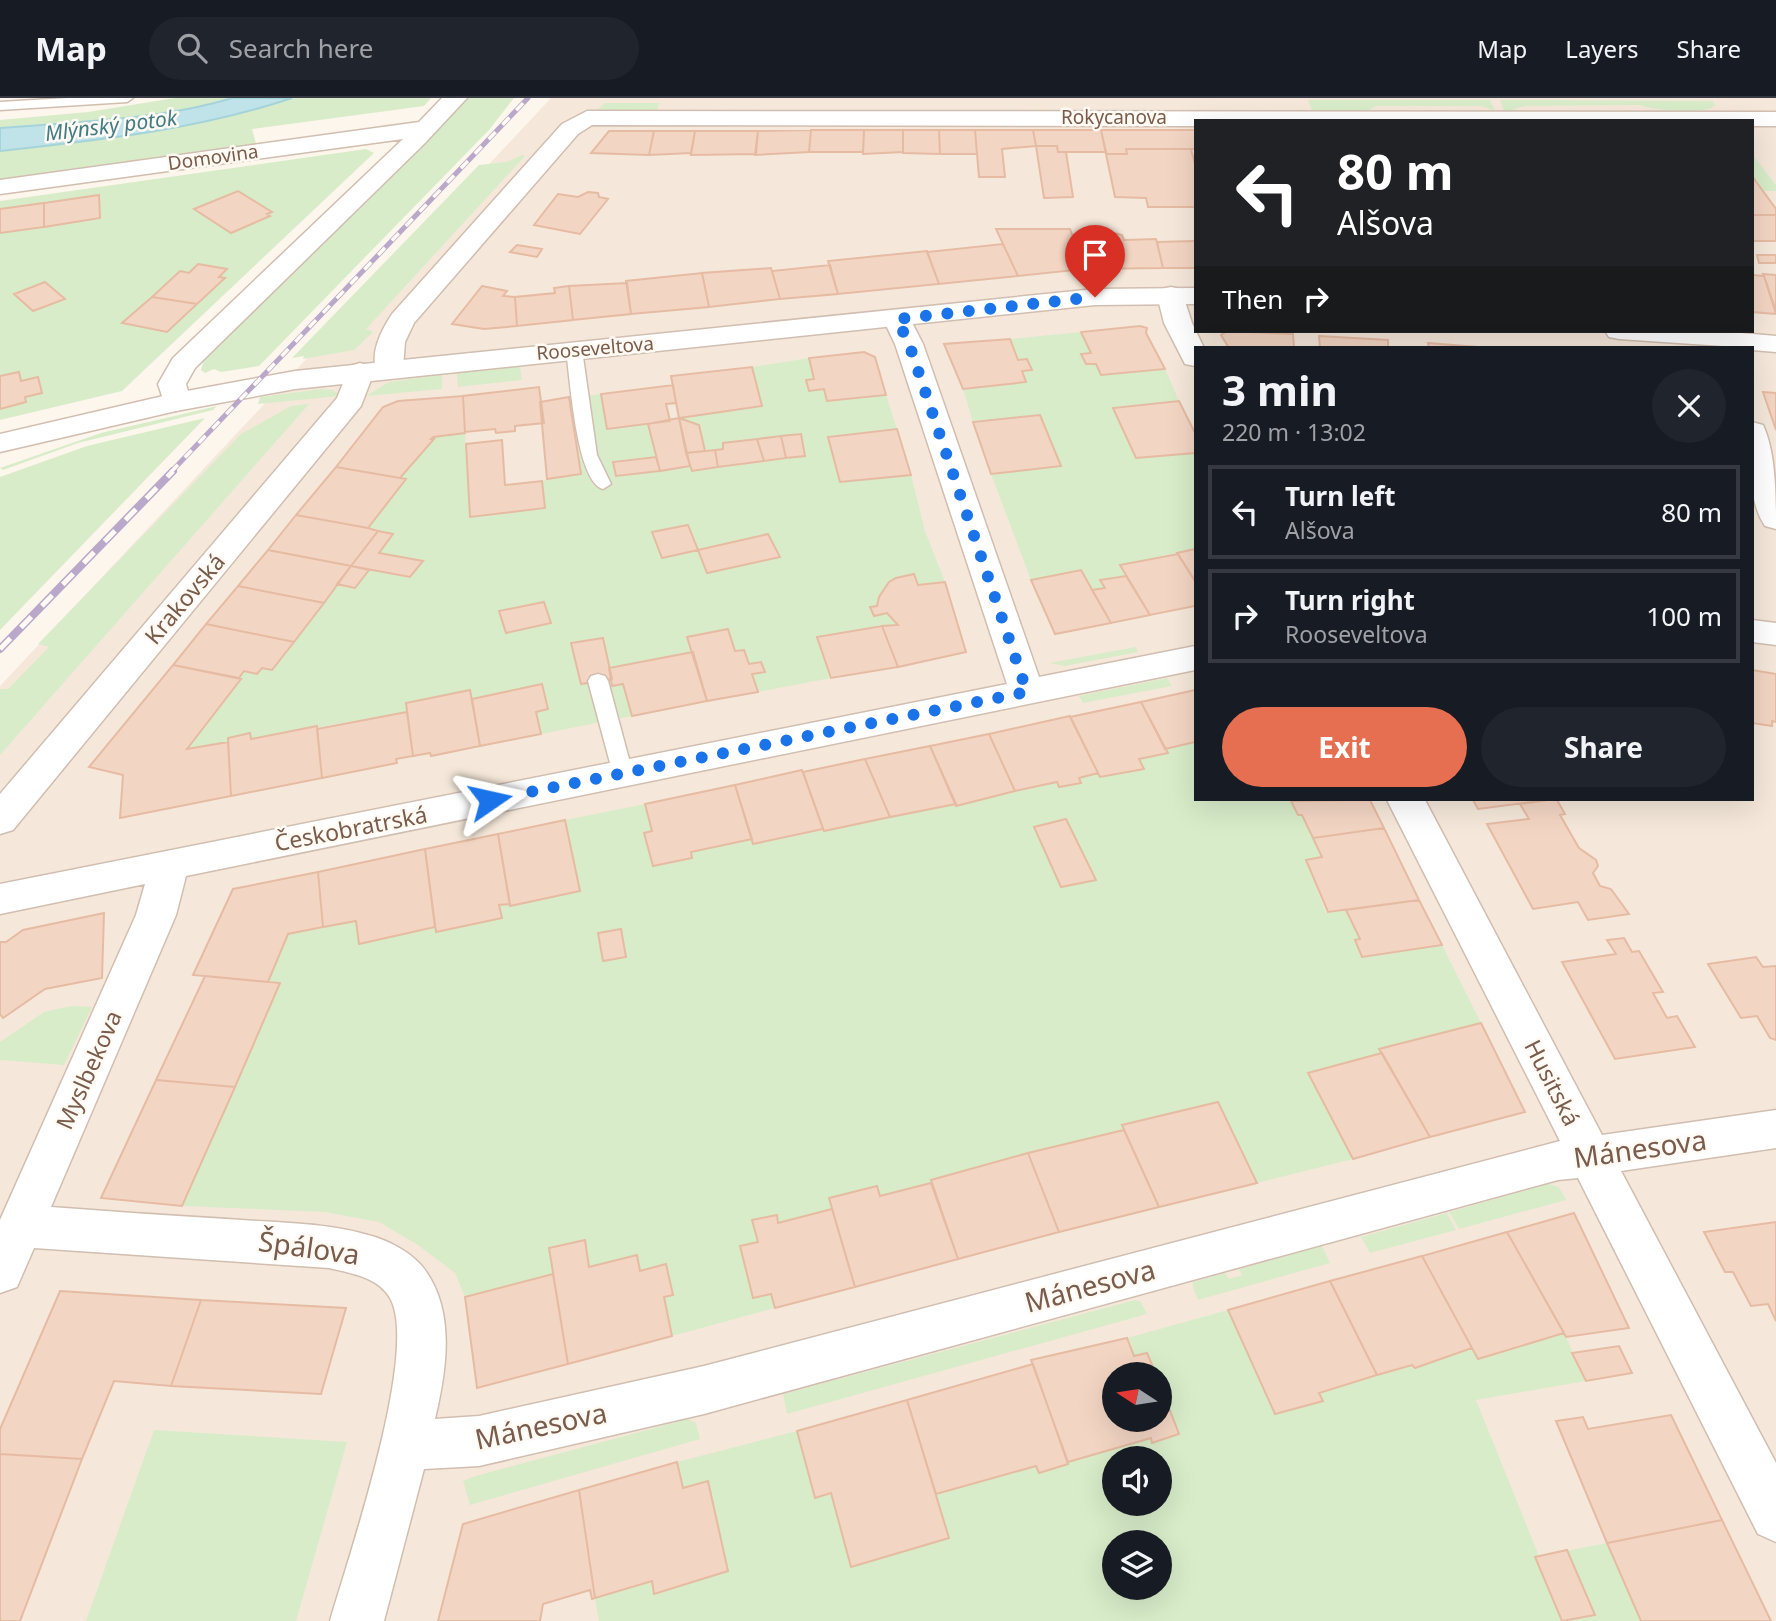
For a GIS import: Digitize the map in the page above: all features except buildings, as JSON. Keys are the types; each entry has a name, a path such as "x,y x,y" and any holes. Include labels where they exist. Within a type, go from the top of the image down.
{"street":[{"path":"176,402 172,384 183,364 455,98"},
{"path":"1721,98 1756,119 1776,146"},
{"name":"Rokycanova","path":"388,369 391,342 402,320 579,121 594,117 1287,112 1756,119"},
{"name":"Domovina","path":"0,187 427,128"},
{"path":"1183,295 1178,323 1194,356"},
{"name":"Rooseveltova","path":"0,443 176,402 253,387 360,372 1095,297 1183,295"},
{"path":"897,319 909,344 1027,692"},
{"path":"1636,333 1727,344 1776,344"},
{"name":"Krakovská","path":"0,820 351,400 360,372"},
{"path":"1754,438 1776,519"},
{"path":"1754,631 1776,634"},
{"name":"Českobratrská","path":"0,899 1194,658"},
{"name":"Husitská","path":"1407,801 1776,1516"},
{"name":"Myslbekova","path":"0,1272 156,915 170,865"},
{"name":"Mánesova","path":"405,1444 480,1441 704,1390 1558,1161 1776,1129"},
{"name":"Špálova","path":"21,1226 298,1243 369,1255 385,1264 410,1287 422,1324 420,1377 405,1444 357,1621"}],"lane":[{"path":"0,106 85,103 127,98"},
{"path":"574,350 589,455 603,484"},
{"path":"598,681 623,774"}],"shaded area":[{"path":"551,98 1776,98 1776,1621 0,1621 0,686"}],"green space":[{"path":"175,98 232,98 147,116 0,128 0,120 88,112"},
{"path":"292,98 431,98 424,106 252,129 258,151 0,187 0,151 111,138 184,125"},
{"path":"466,98 514,98 489,130 259,366 221,372 214,369 205,373 201,370 205,356 371,197"},
{"path":"1308,100 1490,100 1495,111 1482,106 1376,106 1368,111 1312,110"},
{"path":"1500,100 1713,101 1715,105 1691,111 1656,109 1640,105 1526,106 1516,108 1515,111 1504,111"},
{"path":"605,103 659,103 657,112 594,113"},
{"path":"366,149 374,153 122,391 0,420 0,201"},
{"path":"525,156 366,329 373,332 354,350 303,359 304,356 292,358 479,165 507,162"},
{"path":"1754,157 1776,185 1776,191 1763,191 1754,179"},
{"path":"1081,332 1091,353 1081,354 1086,364 1096,364 1101,375 1165,369 1179,401 1113,409 1136,458 1194,453 1194,549 1121,565 1126,576 1101,580 1105,588 1092,590 1080,570 1031,580 991,474 1060,466 1040,415 973,422 963,389 1026,382 1022,371 1032,369 1027,359 1018,360 1010,339"},
{"path":"809,358 814,379 806,380 809,390 824,389 827,401 886,395 897,429 829,437 840,482 911,475 925,531 945,582 918,585 914,574 897,578 882,593 874,615 887,613 898,625 818,637 831,678 758,692 744,650 735,651 728,629 688,637 693,652 609,668 603,638 571,643 580,684 612,679 613,686 623,684 632,716 541,734 536,712 548,709 542,685 472,699 470,690 406,703 407,712 251,739 250,733 228,738 228,742 187,748 244,671 257,674 262,668 272,670 337,584 355,588 369,570 410,577 422,561 379,553 393,534 368,528 405,480 400,478 433,437 465,433 470,517 544,508 542,481 580,474 569,397 601,394 607,429 648,424 656,457 614,462 616,476 690,466 693,471 805,455 801,435 723,443 723,449 705,451 699,425 679,418 761,406 752,367"},
{"path":"520,366 522,380 458,387 457,373"},
{"path":"442,375 442,389 366,396 389,382"},
{"path":"321,389 333,390 340,396 258,404 260,397"},
{"path":"309,404 0,755 0,689 8,689 49,647 38,644 241,434 291,406"},
{"path":"217,406 213,410 78,443 3,470 0,468 101,433"},
{"path":"205,418 0,630 0,477 87,446"},
{"path":"1136,647 1138,652 1065,666 1049,663"},
{"path":"1167,678 1172,686 1083,703 1079,696"},
{"path":"1194,742 1194,801 1291,801 1298,815 1302,815 1322,857 1306,861 1326,913 1346,910 1360,939 1355,940 1362,957 1442,945 1481,1023 1380,1048 1382,1053 1309,1073 1353,1159 1257,1183 1218,1102 1123,1125 1124,1130 931,1180 931,1183 880,1196 877,1186 829,1198 832,1209 778,1223 776,1215 752,1220 758,1242 741,1246 752,1298 771,1294 775,1308 672,1336 664,1297 673,1295 666,1264 640,1271 636,1255 589,1267 584,1240 550,1248 553,1274 465,1297 455,1273 418,1245 379,1222 325,1212 182,1206 280,984 268,982 288,934 356,921 359,944 435,927 437,932 501,918 499,905 511,906 579,891 565,820 645,804 652,831 644,833 654,866 692,858 691,852 752,839 754,844 956,804 957,806 1057,782 1060,787 1080,783 1079,778 1098,773 1101,777 1144,769 1139,759 1167,753 1165,749"},
{"path":"71,1006 92,1007 64,1065 0,1060 0,1042 44,1012"},
{"path":"1548,1184 1559,1187 1566,1200 1459,1229 1449,1212"},
{"path":"1447,1213 1456,1230 1370,1253 1361,1237"},
{"path":"1322,1246 1330,1263 1198,1300 1193,1288 1193,1282 1225,1273 1229,1279 1242,1275 1239,1269"},
{"path":"1135,1300 1141,1302 1147,1314 787,1414 783,1394"},
{"path":"1228,1310 1275,1414 1323,1401 1319,1393 1412,1365 1415,1368 1472,1348 1564,1333 1586,1381 1476,1400 1539,1556 1607,1543 1641,1621 599,1621 595,1598 652,1581 654,1594 728,1571 708,1482 683,1488 677,1462 797,1431 814,1498 831,1493 851,1567 949,1538 936,1494 1036,1466 1040,1473 1102,1452 1102,1516 1172,1516 1172,1446 1123,1446 1151,1438 1153,1443 1179,1434 1172,1416 1172,1362 1151,1362 1147,1353 1134,1356 1127,1338"},
{"path":"688,1419 696,1423 700,1439 470,1505 463,1481 472,1477"},
{"path":"154,1430 347,1442 296,1621 86,1621"}],"water":[{"name":"Mlýnský potok","path":"232,98 292,98 184,126 0,151 0,128 147,116"}],"railway":[{"path":"171,472 528,98"},
{"path":"0,649 173,471"}],"route":[{"path":"490,800 1027,692 909,344 897,319 1095,297"}]}
